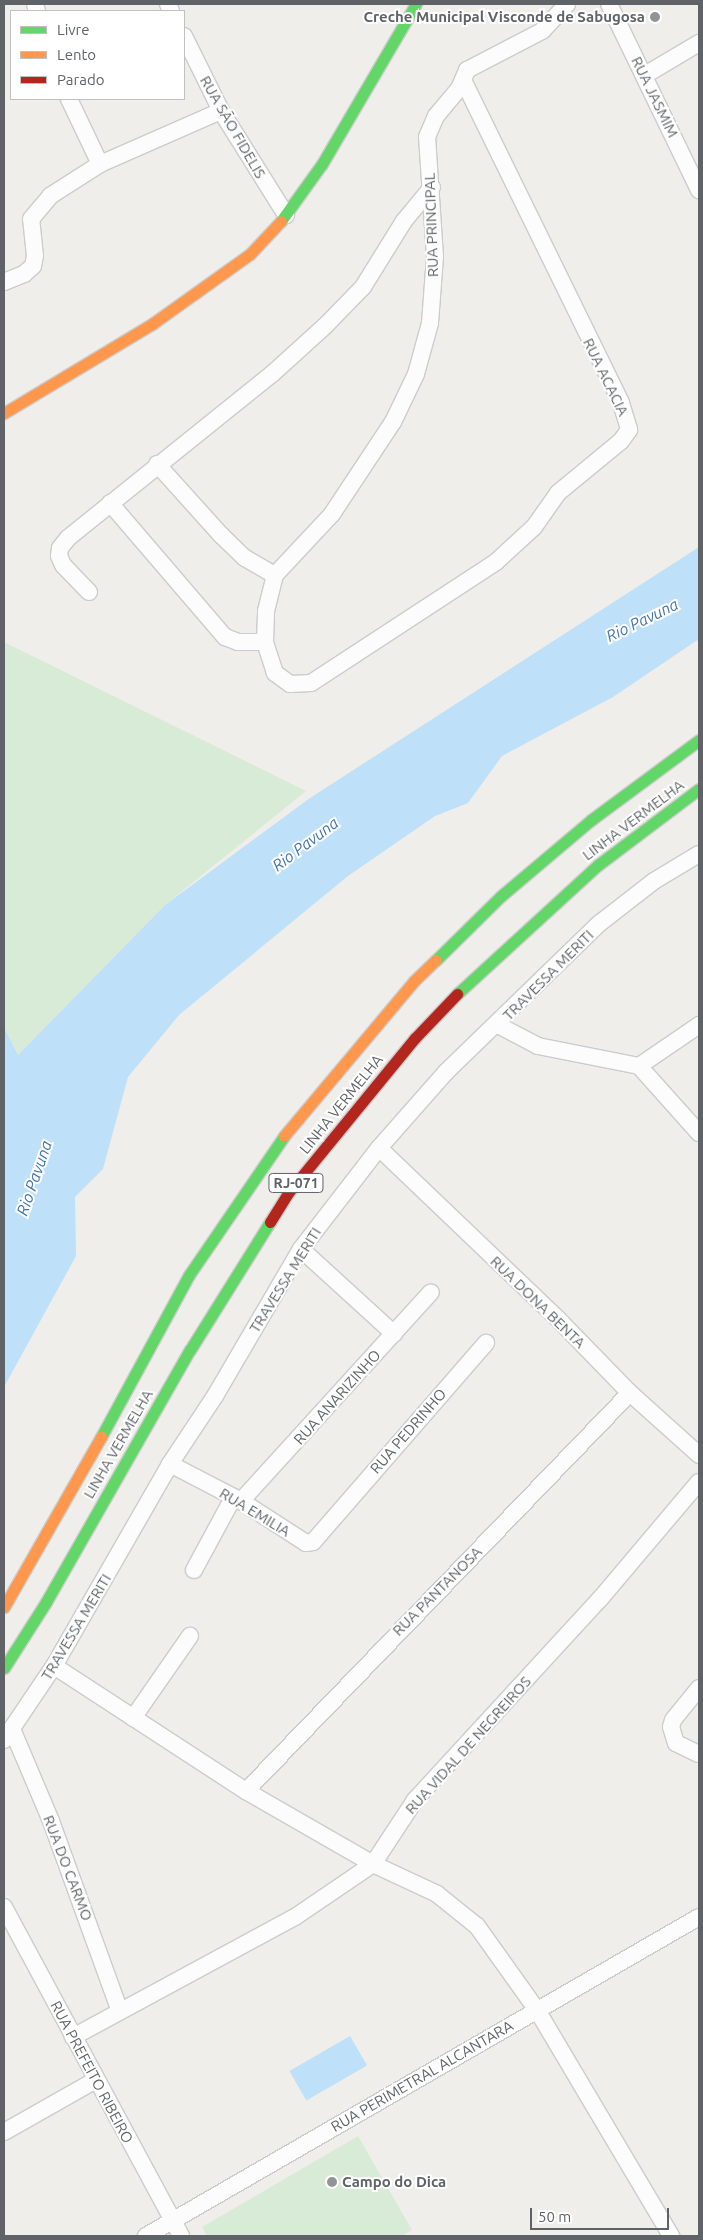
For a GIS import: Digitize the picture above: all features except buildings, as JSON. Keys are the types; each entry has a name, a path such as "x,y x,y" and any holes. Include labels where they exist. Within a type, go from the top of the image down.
{"main road":[{"path":"4,413 152,324 202,291 250,254 286,215 322,164 416,4"},
{"name":"LINHA VERMELHA","path":"4,1607 66,1501 189,1275 297,1117 414,981 501,896 591,820 699,740"},
{"name":"LINHA VERMELHA","path":"4,1668 46,1602 190,1350 288,1193 415,1038 459,992 598,865 699,789"}],"street":[{"name":"RUA PRINCIPAL","path":"276,673 265,642 266,611 275,575 332,514 394,422 416,374 430,323 435,257 432,188 427,137 436,116 464,82 467,70 474,64 542,31 567,4"},
{"name":"RUA JASMIM","path":"609,4 699,190"},
{"name":"RUA SÃO FIDELIS","path":"185,38 221,111 286,215"},
{"path":"645,75 699,44"},
{"name":"RUA ACACIA","path":"276,673 290,684 311,683 496,562 517,545 570,481 621,441 629,430 621,403 464,82"},
{"path":"69,100 100,164"},
{"path":"4,282 24,274 33,266 35,256 31,219 39,206 58,190 100,164 221,111"},
{"path":"89,592 63,565 60,548 157,464 230,409 326,325 363,287 404,221 432,188"},
{"path":"157,464 233,547 245,558 275,575"},
{"path":"110,503 225,637 238,642 265,642"},
{"name":"TRAVESSA MERITI","path":"8,1735 54,1666 170,1464 215,1396 301,1249 379,1148 446,1072 498,1025 600,924 654,881 699,854"},
{"path":"498,1025 538,1046 639,1066 699,1133"},
{"path":"639,1066 699,1025"},
{"name":"RUA DONA BENTA","path":"379,1148 630,1393 699,1455"},
{"path":"301,1249 394,1334"},
{"name":"RUA ANARIZINHO","path":"194,1570 237,1500 394,1334 431,1292"},
{"name":"RUA PEDRINHO","path":"333,1521 373,1469 486,1343"},
{"name":"RUA PANTANOSA","path":"246,1791 630,1393"},
{"name":"RUA EMILIA","path":"170,1464 237,1500 306,1543 318,1540 333,1521"},
{"name":"RUA VIDAL DE NEGREIROS","path":"72,2037 119,2010 287,1922 373,1864 415,1800 600,1599 699,1482"},
{"path":"133,1718 190,1636"},
{"path":"54,1666 246,1791 373,1864 437,1894 459,1910 494,1946 537,2010 665,2234"},
{"path":"699,1688 673,1720 671,1727 676,1743 699,1754"},
{"name":"RUA DO CARMO","path":"8,1735 51,1820 119,2010"},
{"name":"RUA PREFEITO RIBEIRO","path":"4,1907 72,2037 182,2236"},
{"name":"RUA PERIMETRAL ALCANTARA","path":"146,2236 699,1917"},
{"path":"4,2132 96,2080"}],"green space":[{"path":"4,642 306,791 165,905 18,1055 4,1027"},
{"name":"Campo do Dica","path":"358,2136 412,2230 401,2236 207,2236 202,2227"}],"water":[{"name":"Rio Pavuna","path":"699,547 699,639 613,697 502,756 468,803 435,816 348,876 179,1015 128,1077 103,1169 75,1197 76,1256 4,1387 4,1027 18,1055 165,905 310,798"},
{"path":"350,2036 367,2065 306,2100 289,2071"}],"traffic: fast":[{"path":"281,221 322,164 416,4"},
{"path":"436,960 501,896 591,820 699,740"},
{"path":"457,994 598,865 699,789"},
{"path":"101,1437 189,1275 284,1136"},
{"path":"4,1668 46,1602 190,1350 270,1222"}],"traffic: slow":[{"path":"4,413 152,324 250,254 281,221"},
{"path":"284,1136 414,981 436,960"},
{"path":"4,1607 101,1437"}],"traffic: jam":[{"path":"270,1222 288,1193 415,1038 457,994"}],"place":[{"name":"Creche Municipal Visconde de Sabugosa","path":"655,17"},
{"name":"Campo do Dica","path":"332,2182"}]}
